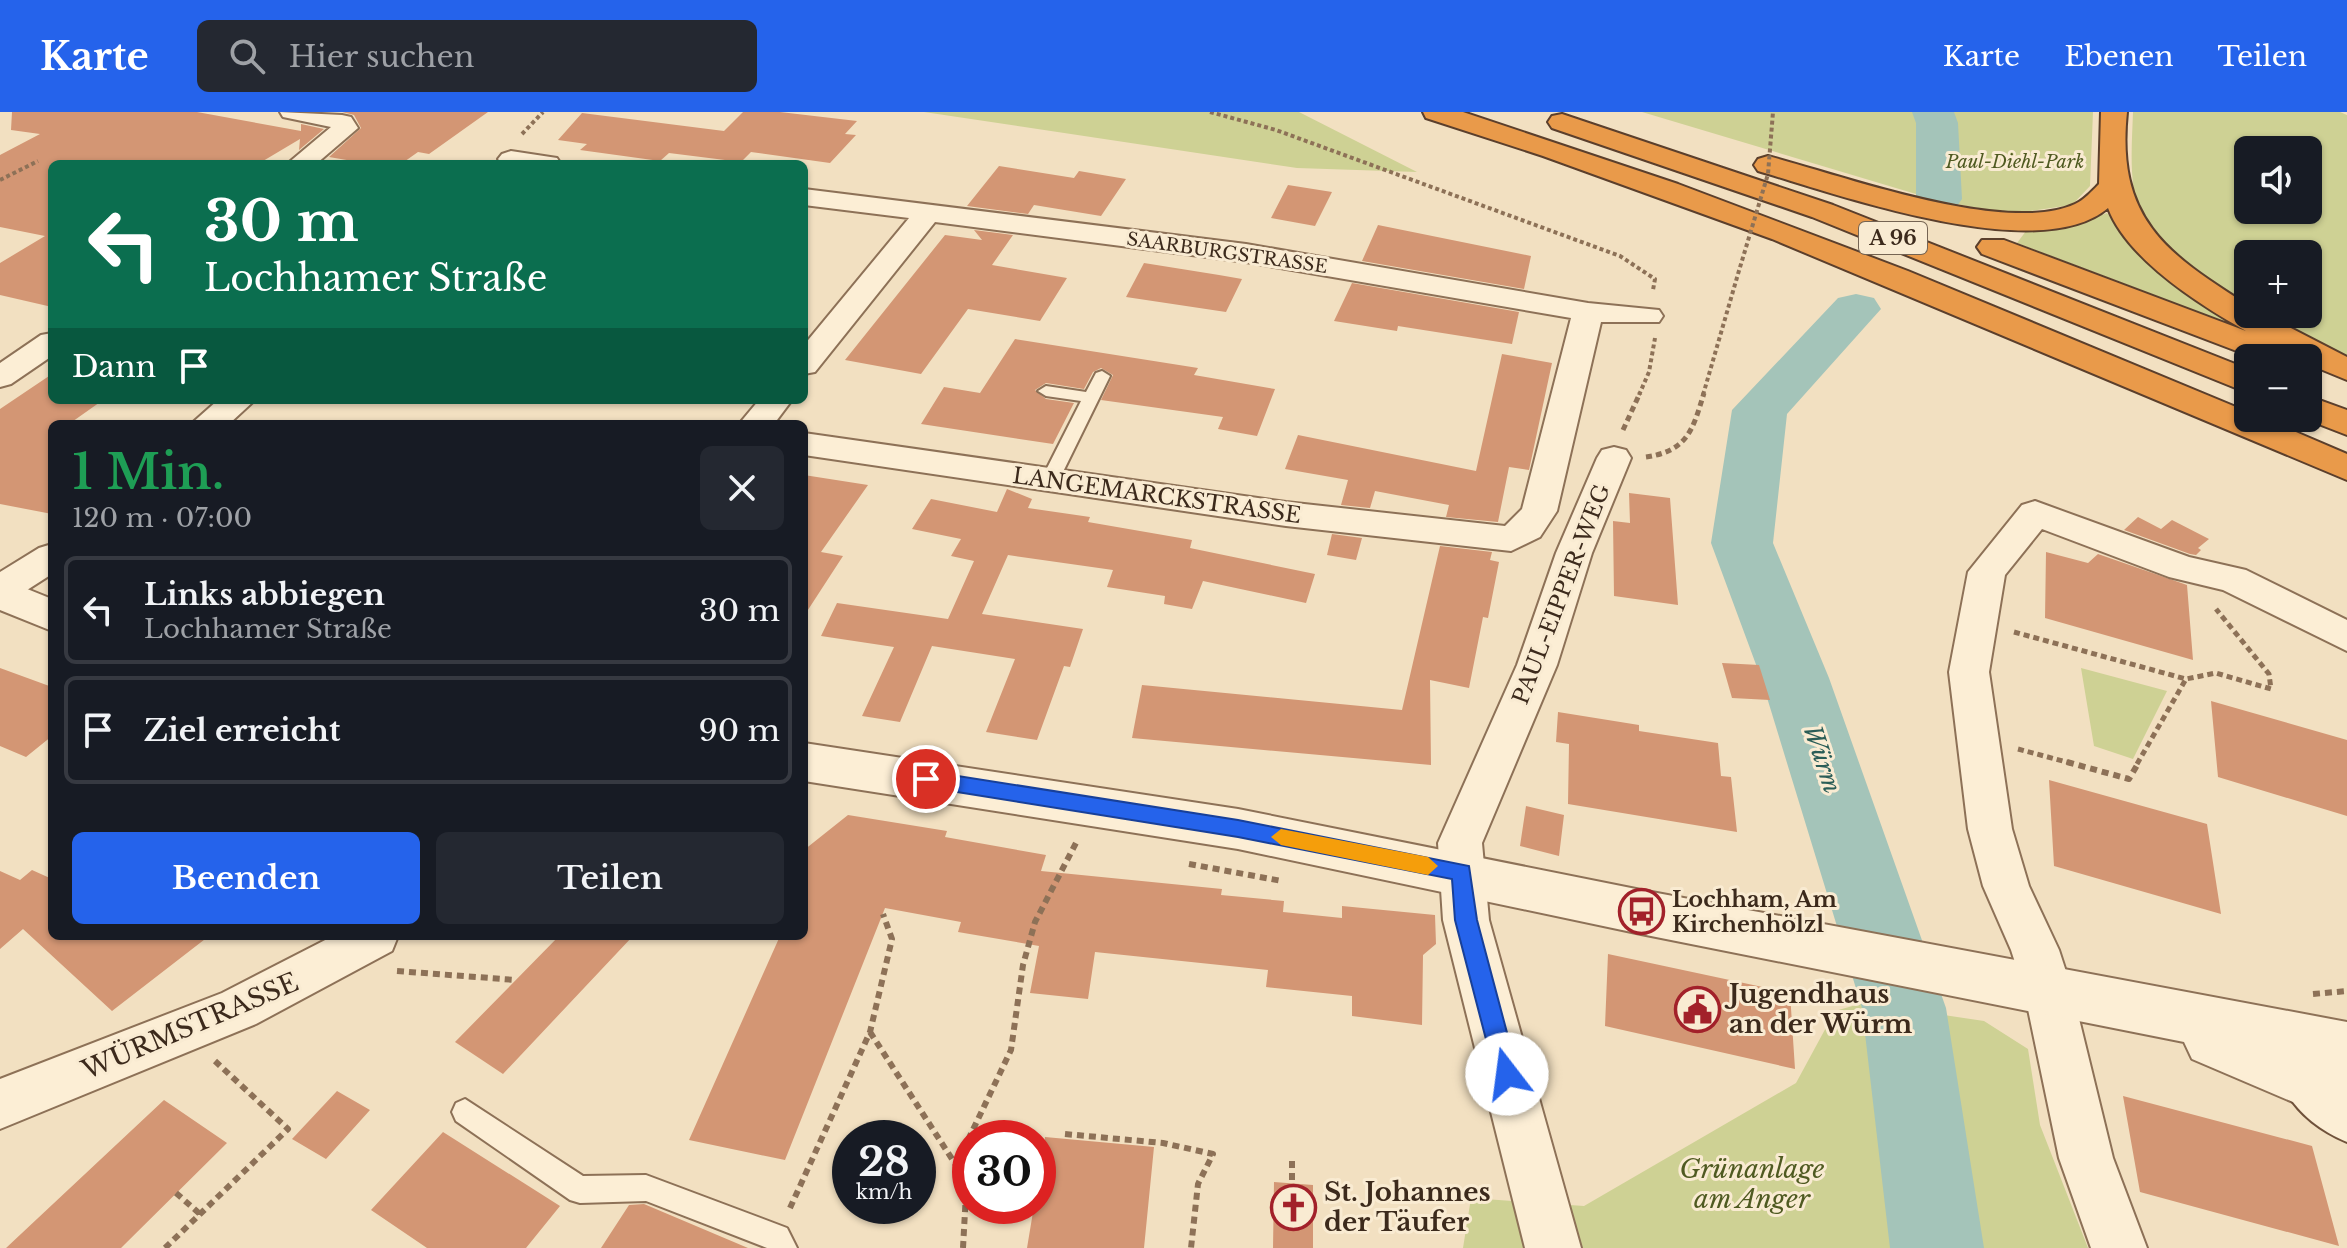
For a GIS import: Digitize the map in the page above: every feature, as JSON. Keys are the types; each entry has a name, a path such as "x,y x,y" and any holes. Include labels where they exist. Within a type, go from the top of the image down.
{"highway":[{"name":"A 96","path":"1436,112 1615,170 1781,232 2017,327 2347,468"},
{"name":"A 96","path":"1531,112 1648,148 1874,231 2234,376"},
{"path":"1596,112 1959,234 2249,344"},
{"path":"2114,112 2114,187 2136,230 2170,266 2251,319 2347,370"},
{"path":"1731,155 1939,210 2021,223 2048,223 2081,214 2106,199 2114,187"},
{"path":"1781,232 2347,502"},
{"path":"2322,372 2347,382"},
{"path":"2322,413 2347,424"}],"street":[{"path":"292,112 342,122 346,128 305,160"},
{"path":"511,159 518,160"},
{"name":"SAARBURGSTRASSE","path":"808,198 1246,253 1588,312 1648,316"},
{"path":"808,360 928,213"},
{"name":"LANGEMARCKSTRASSE","path":"808,445 1286,514 1511,539 1527,528 1539,511 1588,312"},
{"path":"0,377 48,345"},
{"path":"213,420 234,404"},
{"path":"759,420 773,404"},
{"name":"PAUL-EIPPER-WEG","path":"1553,1248 1466,920 1460,843 1537,665 1574,553 1614,458"},
{"path":"2119,1248 2086,1158 2048,990 2035,950 2006,886 1990,829 1969,672 1987,572 2035,513 2182,568 2233,579 2347,637"},
{"path":"0,592 48,560"},
{"path":"0,592 48,614"},
{"path":"808,763 1097,805 1462,873 1641,912 2135,1008 2338,1086"},
{"name":"WÜRMSTRASSE","path":"0,1104 185,1032 329,966 369,940"}],"lane":[{"path":"1050,480 1102,376"},
{"path":"1046,391 1091,398"},
{"path":"465,1112 580,1190 646,1188 780,1243"}],"path":[{"name":"PAUL-EIPPER-WEG","path":"1210,112 1291,136 1620,256 1655,279 1648,316 1656,333 1649,372 1618,440 1614,458"},
{"path":"1614,458 1659,456 1678,446 1692,433 1762,203 1774,137 1773,112"},
{"path":"0,180 38,161"},
{"path":"1978,622 2186,679 2216,673 2271,689 2269,674 2182,568"},
{"path":"1978,738 2129,779 2186,679"},
{"path":"976,1120 985,1097 1008,1061 1026,951 1044,896 1097,805"},
{"path":"780,1243 870,1032 892,939 883,914"},
{"path":"329,966 516,980"},
{"path":"165,1248 288,1129 185,1032"},
{"path":"870,1032 952,1158"},
{"path":"1065,1134 1163,1143 1213,1154 1198,1184 1191,1248"},
{"path":"1292,1161 1292,1184"},
{"path":"176,1193 200,1214"},
{"path":"963,1248 966,1224"}],"green space":[{"path":"924,112 1299,112 1417,172 1297,168"},
{"name":"Paul-Diehl-Park","path":"1642,112 2093,112 2090,186 2072,205 2009,214 1936,200"},
{"path":"2133,112 2340,112 2347,115 2347,361 2322,348 2322,344 2315,344 2285,328 2322,328 2322,240 2234,240 2234,299 2173,258 2149,231 2137,204 2132,165"},
{"path":"2107,213 2136,249 2234,325 2017,243 2026,231 2064,229"},
{"path":"2081,668 2167,691 2133,759 2094,746"},
{"name":"Grünanlage am Anger","path":"1863,1003 1984,1021 2028,1049 2040,1125 2088,1248 1463,1248 1471,1198 1584,1206 1796,1083 1835,1011"}],"building":[{"path":"12,112 197,112 301,131 301,124 324,129 299,150 300,139 265,160 48,160 48,306 0,295 0,263 45,236 0,227 0,155 40,134 11,130"},
{"path":"342,112 488,112 429,154 418,152 407,160 329,157 361,128 354,115"},
{"path":"743,112 780,112 857,121 845,134 856,135 830,163 751,152 743,160 669,153 661,160 653,160 580,150 587,144 558,140 582,113 724,131"},
{"path":"999,166 1074,178 1079,171 1126,179 1101,216 1034,205 1028,214 967,206"},
{"path":"1288,185 1332,192 1315,226 1271,218"},
{"path":"1378,225 1531,256 1524,289 1362,261"},
{"path":"974,230 1013,235 992,265 1067,278 1040,321 968,309 921,374 845,360 945,235 982,240"},
{"path":"1144,263 1242,279 1226,312 1126,297"},
{"path":"1352,283 1519,312 1512,344 1398,326 1397,331 1334,321"},
{"path":"1015,339 1198,368 1194,375 1275,389 1257,436 1218,429 1223,417 1101,400 1113,375 1101,368 1093,372 1084,389 1046,383 1035,390 1046,399 1074,403 1053,444 921,424 944,387 980,393"},
{"path":"1502,354 1552,363 1529,470 1509,467 1498,522 1446,517 1449,505 1375,491 1370,508 1341,505 1348,480 1285,469 1298,435 1476,471"},
{"path":"48,377 48,404 97,404 75,420 48,420 48,513 0,504 0,409"},
{"path":"808,476 868,485 821,552 843,556 808,610"},
{"path":"1007,489 1032,499 1028,508 1090,517 1088,522 1192,540 1190,548 1315,574 1306,603 1203,581 1192,609 1164,604 1165,596 1107,587 1113,570 1008,555 982,614 1083,629 1070,667 1064,666 1037,740 986,732 1015,659 932,646 900,722 862,716 894,647 821,636 837,603 948,619 974,561 951,556 961,539 912,529 931,499 997,512"},
{"path":"1629,493 1670,498 1678,605 1614,596 1613,521 1630,523"},
{"path":"2138,517 2161,529 2172,520 2209,539 2198,548 2201,550 2196,555 2190,554 2124,530"},
{"path":"1332,534 1362,538 1356,560 1327,555"},
{"path":"1440,546 1492,552 1490,560 1499,562 1488,618 1483,617 1469,688 1430,680 1431,765 1132,738 1142,685 1402,710"},
{"path":"2046,552 2088,563 2098,554 2187,585 2193,660 2045,618"},
{"path":"1722,663 1759,665 1770,700 1732,698"},
{"path":"0,668 48,686 48,739 26,757 0,746"},
{"path":"2211,701 2347,740 2347,816 2218,777"},
{"path":"1558,712 1639,725 1639,731 1718,743 1721,776 1731,777 1737,832 1568,804 1569,744 1556,742"},
{"path":"2049,780 2207,824 2221,914 2054,866"},
{"path":"1526,806 1564,815 1559,856 1520,846"},
{"path":"848,815 947,831 945,837 1046,855 1041,871 1222,889 1221,895 1284,901 1283,912 1342,918 1342,906 1435,915 1436,944 1423,955 1422,1025 1352,1016 1352,996 1266,987 1268,970 1095,952 1088,999 1030,993 1039,946 958,932 961,922 885,908 785,1160 689,1140 778,940 808,940 808,847"},
{"path":"32,870 48,877 48,940 204,940 112,1011 23,929 0,949 0,871 20,880"},
{"path":"555,940 629,940 503,1074 455,1042"},
{"name":"Jugendhaus an der Würm","path":"1608,954 1790,993 1795,1069 1605,1026"},
{"path":"337,1091 370,1110 326,1159 292,1139"},
{"path":"2123,1096 2312,1146 2339,1246 2140,1192"},
{"path":"164,1100 227,1143 121,1248 6,1248"},
{"path":"443,1132 560,1206 526,1248 427,1248 371,1210"},
{"path":"1056,1138 1154,1147 1144,1248 1027,1248 1031,1224 1056,1224"},
{"name":"St. Johannes der Täufer","path":"1274,1182 1313,1185 1313,1248 1273,1248"},
{"path":"644,1204 748,1248 601,1248 629,1205"}],"waterway":[{"name":"Würm","path":"1933,112 1937,123 1939,199"},
{"name":"Würm","path":"1856,309 1760,410 1742,543 1795,678 1904,1008 1937,1248"}],"slow traffic":[{"path":"1281,837 1428,866"}],"place":[{"name":"Lochham, Am Kirchenhölzl","path":"1641,912"},
{"name":"Jugendhaus an der Würm","path":"1698,1009"},
{"name":"St. Johannes der Täufer","path":"1293,1207"}],"route":[{"path":"926,779 1238,829 1462,873 1466,920 1507,1074"}]}
